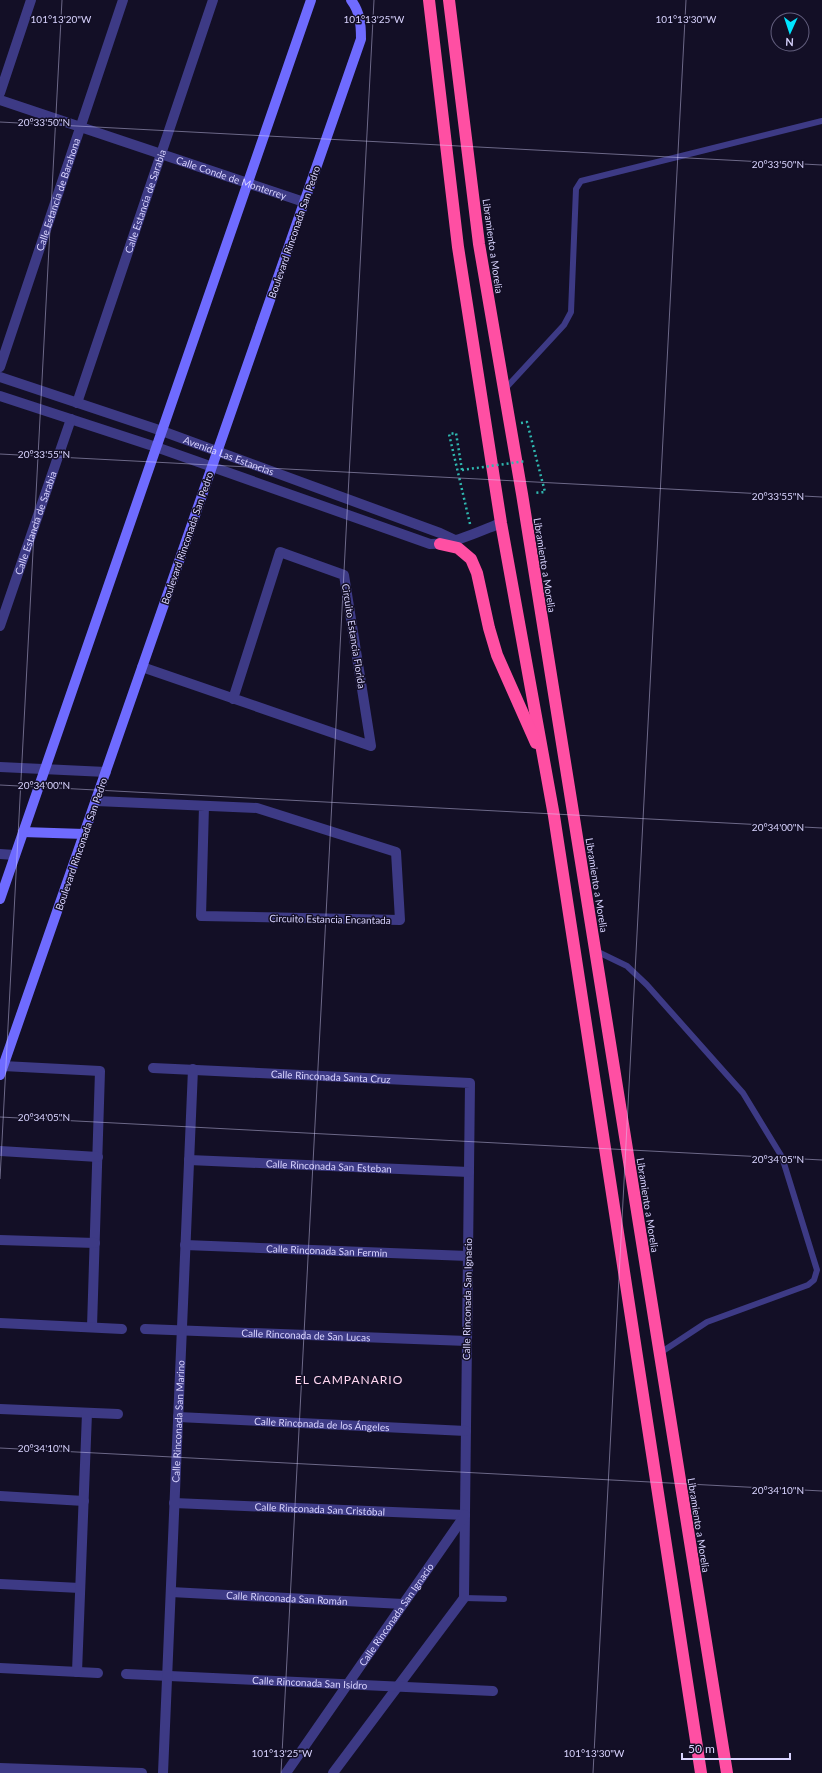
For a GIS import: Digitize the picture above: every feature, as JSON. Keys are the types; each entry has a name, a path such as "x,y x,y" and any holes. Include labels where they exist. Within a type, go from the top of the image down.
{"highway":[{"path":"429,0 458,247 502,523 554,816 701,1773"},
{"name":"Libramiento a Morelia","path":"449,0 479,244 503,391 522,494 727,1773"},
{"path":"440,544 458,548 471,559 477,573 489,628 497,655 544,761"}],"street":[{"path":"0,93 31,0"},
{"name":"Calle Estancia de Barahona","path":"0,367 123,0"},
{"name":"Calle Estancia de Sarabia","path":"77,403 213,0"},
{"path":"0,899 312,0"},
{"name":"Boulevard Rinconada San Pedro","path":"2,1071 361,39 361,23 356,8 351,0"},
{"name":"Calle Conde de Monterrey","path":"0,100 304,202"},
{"name":"Avenida Las Estancias","path":"0,377 162,431 440,533 455,540"},
{"name":"Avenida Las Estancias","path":"0,396 212,467 430,544 440,544 455,540 502,523"},
{"name":"Calle Estancia de Sarabia","path":"0,626 71,419"},
{"name":"Circuito Estancia Florida","path":"142,667 371,746 344,575 280,552 233,698"},
{"path":"0,767 106,772"},
{"name":"Circuito Estancia Encantada","path":"96,801 257,808 396,852 400,920 201,916 204,806"},
{"path":"23,832 84,834"},
{"path":"0,854 15,855"},
{"name":"Calle Rinconada Santa Cruz","path":"154,1068 470,1083"},
{"name":"Calle Rinconada San Marino","path":"163,1773 192,1069"},
{"path":"2,1071 100,1071 92,1327"},
{"name":"Calle Rinconada San Ignacio","path":"464,1598 470,1083"},
{"path":"0,1151 98,1157"},
{"name":"Calle Rinconada San Esteban","path":"189,1160 469,1172"},
{"path":"0,1240 95,1243"},
{"name":"Calle Rinconada San Fermin","path":"185,1245 468,1256"},
{"path":"0,1323 122,1329"},
{"name":"Calle Rinconada de San Lucas","path":"145,1329 467,1341"},
{"path":"0,1409 118,1414"},
{"path":"77,1672 87,1413"},
{"name":"Calle Rinconada de los Ángeles","path":"178,1417 466,1431"},
{"path":"0,1496 84,1501"},
{"name":"Calle Rinconada San Cristóbal","path":"174,1503 465,1515"},
{"name":"Calle Rinconada San Ignacio","path":"286,1773 465,1515"},
{"path":"0,1584 80,1588"},
{"name":"Calle Rinconada San Román","path":"170,1592 403,1604"},
{"path":"334,1773 397,1686 464,1598"},
{"path":"0,1668 98,1673"},
{"name":"Calle Rinconada San Isidro","path":"126,1674 493,1691"},
{"path":"0,1768 142,1773"}],"lane":[{"path":"503,391 564,325 571,312 576,190 581,181 822,121"},
{"path":"595,951 627,966 647,984 743,1093 782,1157 817,1270 814,1280 808,1285 707,1322 660,1354"},
{"path":"464,1598 504,1599"}],"path":[{"path":"521,431 520,423 527,422 545,492 522,494"},
{"path":"472,534 449,434 456,433 462,470 526,461 525,454"}],"district":[{"name":"EL CAMPANARIO","path":"349,1380"}]}
